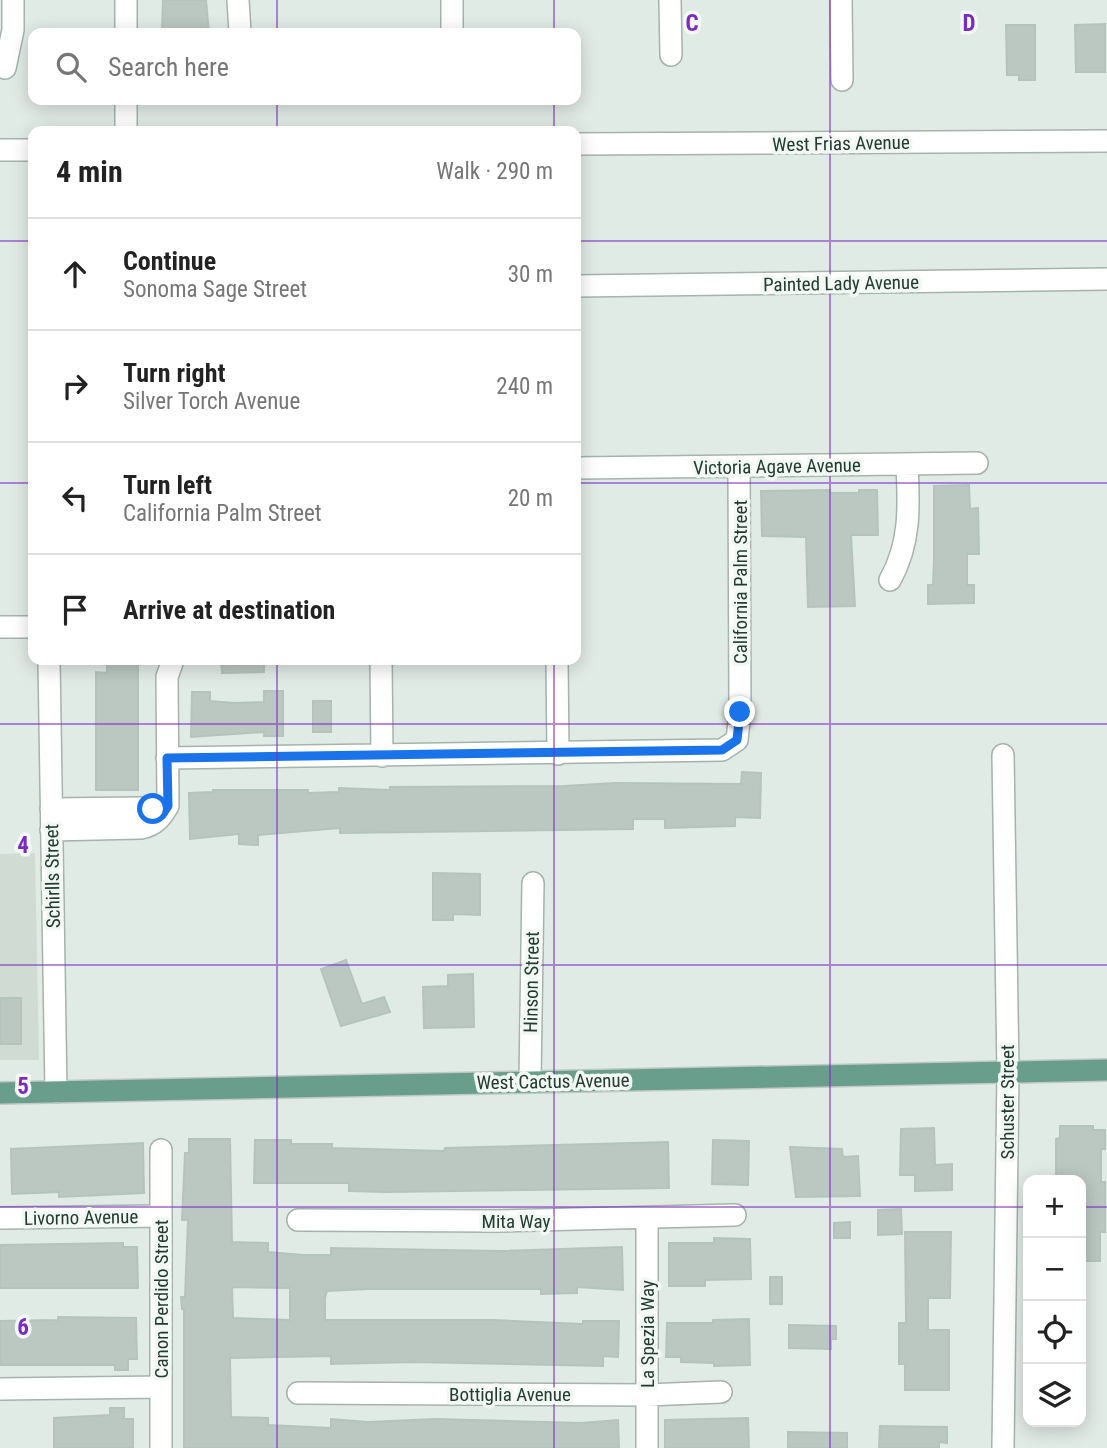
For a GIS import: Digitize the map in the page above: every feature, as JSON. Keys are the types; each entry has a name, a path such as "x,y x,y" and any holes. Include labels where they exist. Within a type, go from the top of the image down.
{"main road":[{"name":"West Cactus Avenue","path":"0,1093 1107,1070"}],"street":[{"path":"5,68 13,30 13,0"},
{"path":"126,0 126,28"},
{"path":"239,0 240,28"},
{"path":"452,0 452,28"},
{"path":"670,0 671,55"},
{"path":"841,0 842,80"},
{"path":"126,105 126,126"},
{"name":"West Frias Avenue","path":"581,144 1107,141"},
{"path":"0,150 28,150"},
{"name":"Painted Lady Avenue","path":"581,286 1107,279"},
{"name":"Victoria Agave Avenue","path":"581,468 977,463"},
{"path":"890,580 900,561 909,519 907,464"},
{"name":"California Palm Street","path":"558,754 710,751 722,750 737,740 740,712 740,466"},
{"path":"0,627 28,627"},
{"name":"Schirlls Street","path":"49,665 56,1092"},
{"path":"51,819 141,828 152,825 162,815 168,806 167,677 171,665"},
{"path":"381,665 382,756"},
{"path":"167,758 558,754 557,665"},
{"name":"Schuster Street","path":"1003,755 1008,1072 1003,1448"},
{"name":"Hinson Street","path":"530,1080 533,883"},
{"name":"Canon Perdido Street","path":"161,1150 161,1448"},
{"name":"Mita Way","path":"298,1220 648,1220 735,1215"},
{"name":"Livorno Avenue","path":"0,1218 161,1216"},
{"name":"La Spezia Way","path":"647,1448 648,1220"},
{"path":"0,1390 161,1387"},
{"name":"Bottiglia Avenue","path":"298,1393 647,1395 721,1392"}],"shaded area":[{"path":"35,853 39,1060 0,1060 0,854"}],"building":[{"path":"163,0 206,0 209,28 162,28"},
{"path":"1105,24 1105,72 1076,72 1075,25"},
{"path":"1006,25 1035,25 1035,80 1019,80 1019,75 1007,75"},
{"path":"969,485 970,509 978,508 979,554 967,554 967,585 974,585 974,603 928,604 928,585 933,585 934,486"},
{"path":"830,490 830,493 877,490 878,535 851,535 855,606 808,607 806,537 762,536 761,491"},
{"path":"107,665 138,665 138,790 96,790 96,672 107,673"},
{"path":"221,665 264,665 264,672 222,673"},
{"path":"264,691 283,691 283,736 264,736 264,732 191,737 192,692 210,692 210,701 234,703 264,702"},
{"path":"313,701 331,701 331,732 313,732"},
{"path":"742,772 761,773 760,818 735,817 735,826 665,828 665,819 633,819 633,829 340,833 340,828 258,835 258,845 239,844 239,834 190,839 189,793 213,790 308,790 308,793 339,792 339,788 390,790 390,787 615,783 741,784"},
{"path":"433,873 480,874 480,915 453,914 453,920 433,920"},
{"path":"346,960 362,1004 384,997 390,1012 341,1026 321,969"},
{"path":"473,974 474,1027 424,1028 423,987 448,986 448,975"},
{"path":"0,998 21,998 21,1044 0,1044"},
{"path":"1060,1126 1093,1126 1093,1130 1105,1130 1105,1149 1101,1149 1101,1182 1105,1182 1105,1232 1100,1232 1100,1261 1086,1261 1086,1175 1056,1175 1056,1139 1060,1138"},
{"path":"934,1128 935,1165 952,1164 952,1190 915,1191 915,1175 900,1175 901,1129"},
{"path":"189,1139 230,1139 232,1242 268,1243 268,1252 331,1255 331,1248 499,1251 622,1247 623,1290 577,1287 577,1293 541,1294 541,1289 368,1289 327,1291 325,1298 325,1320 493,1320 583,1324 583,1321 619,1321 618,1357 603,1356 603,1366 414,1362 331,1364 331,1356 230,1358 231,1417 268,1418 268,1425 331,1428 331,1419 368,1422 435,1419 581,1423 618,1420 619,1448 184,1448 184,1309 181,1297 185,1297 188,1220 182,1220 185,1153 189,1153","holes":["232,1287 290,1288 290,1320 233,1318"]},
{"path":"255,1140 291,1140 291,1144 332,1144 332,1148 444,1151 445,1148 668,1142 669,1188 386,1192 349,1191 349,1183 254,1183"},
{"path":"713,1140 749,1141 748,1185 712,1184"},
{"path":"143,1143 144,1193 59,1197 59,1192 12,1194 11,1149"},
{"path":"790,1147 842,1149 843,1157 858,1156 860,1196 796,1197"},
{"path":"901,1209 902,1234 878,1235 878,1210"},
{"path":"850,1222 850,1238 834,1238 834,1223"},
{"path":"905,1232 951,1232 950,1298 928,1298 928,1330 949,1330 949,1390 905,1390 905,1364 899,1364 899,1323 906,1323"},
{"path":"714,1238 750,1239 751,1279 705,1280 705,1286 669,1286 669,1243 714,1243"},
{"path":"123,1243 123,1247 137,1247 138,1288 0,1288 0,1245"},
{"path":"770,1277 782,1277 782,1304 770,1304"},
{"path":"58,1317 136,1318 137,1359 128,1359 128,1370 115,1370 115,1365 0,1365 0,1321 58,1320"},
{"path":"749,1319 750,1365 714,1366 714,1363 681,1362 681,1357 666,1357 667,1323 713,1323 713,1320"},
{"path":"789,1325 836,1326 836,1339 831,1339 831,1349 789,1348"},
{"path":"110,1408 124,1408 124,1419 133,1419 133,1448 54,1448 54,1418 110,1415"},
{"path":"748,1418 749,1448 665,1448 665,1420"},
{"path":"880,1426 947,1427 947,1443 939,1442 939,1448 879,1448"},
{"path":"788,1432 847,1433 847,1448 788,1448"}],"route":[{"path":"153,809 162,815 168,806 167,758 685,753 722,750 737,740 740,712"}]}
